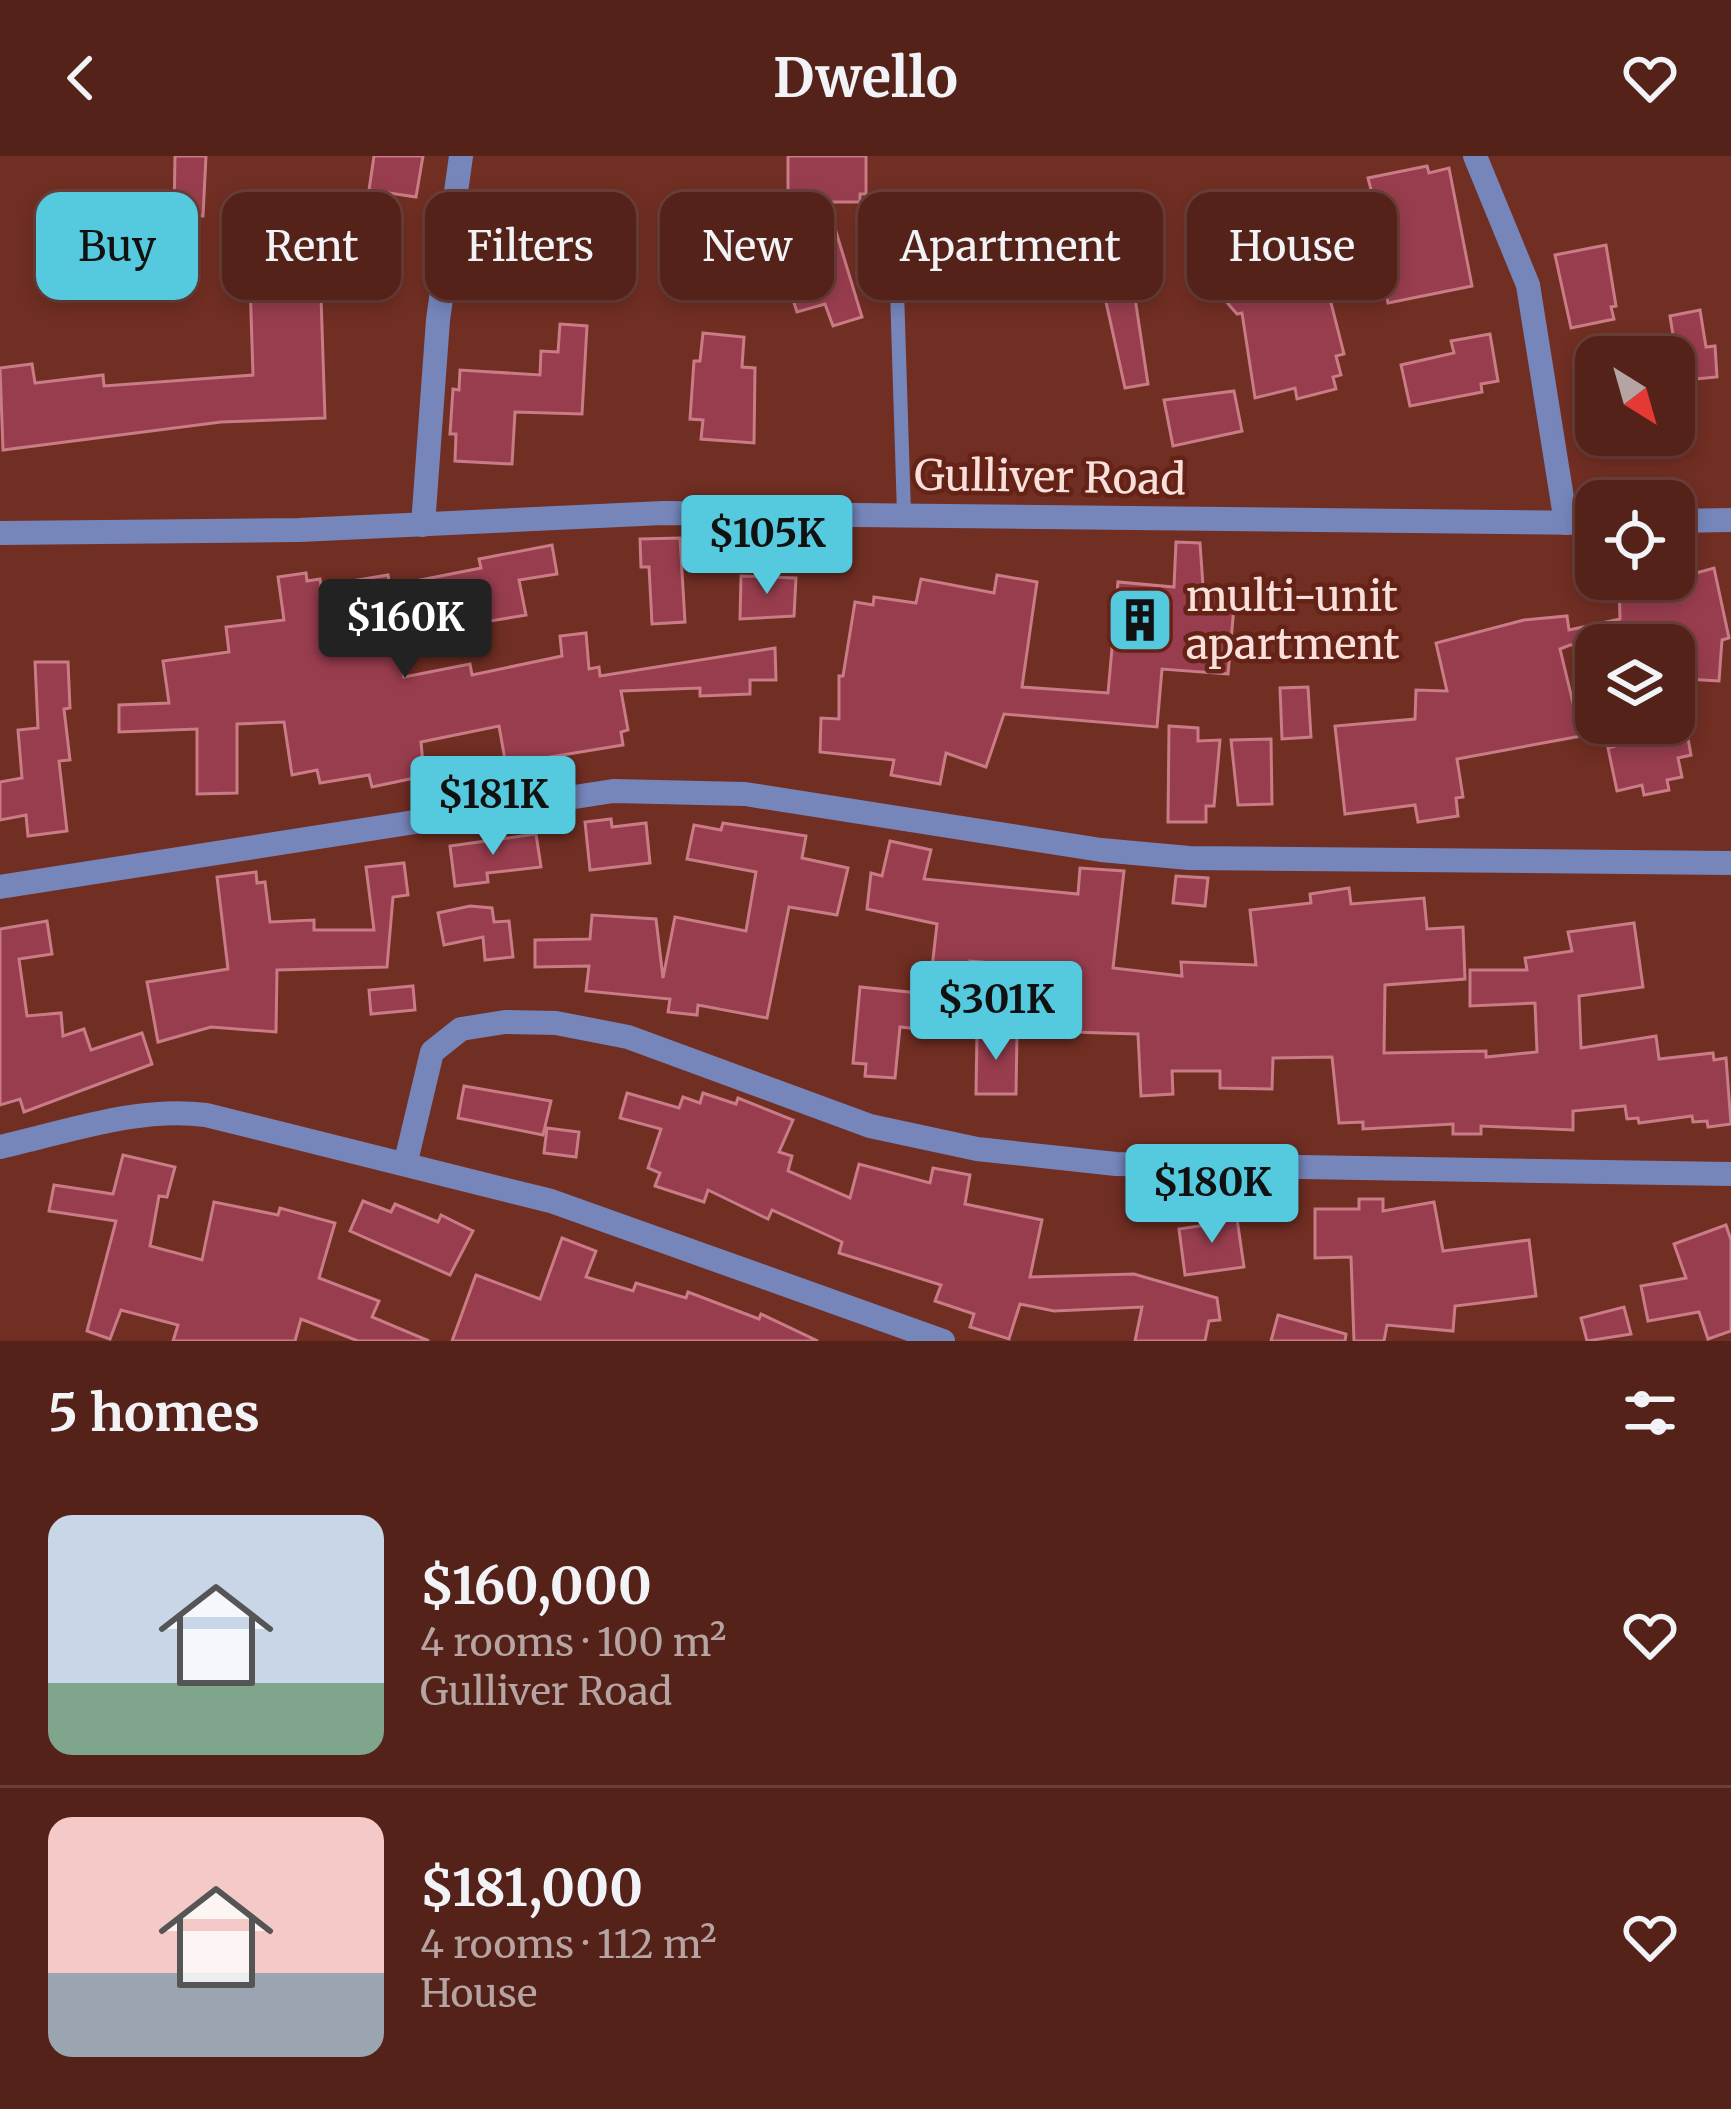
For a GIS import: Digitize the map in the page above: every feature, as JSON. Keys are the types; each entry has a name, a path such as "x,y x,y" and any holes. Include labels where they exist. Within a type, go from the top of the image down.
{"street":[{"path":"423,525 438,320 461,156"},
{"path":"1475,156 1528,285 1566,523"},
{"name":"Gulliver Road","path":"0,533 423,525 663,513 1575,523"},
{"path":"1695,521 1731,520"},
{"path":"0,887 613,791 745,794 1101,850 1189,857 1731,862"},
{"path":"406,1161 432,1052 461,1029 505,1022 556,1023 628,1037 870,1126 977,1149 1116,1164 1731,1174"},
{"path":"0,1147 176,1111 406,1161 551,1201 943,1341"}],"lane":[{"path":"897,300 904,514"}],"building":[{"path":"175,156 206,156 203,216 198,216 198,192 174,192"},
{"path":"374,156 423,156 416,197 369,190"},
{"path":"788,156 866,156 866,192 858,192 858,202 834,202 834,192 788,192"},
{"path":"1427,166 1429,173 1449,168 1472,286 1388,303 1397,300 1397,192 1372,192 1368,178"},
{"path":"834,225 862,317 833,326 825,304 797,312 793,300 834,300"},
{"path":"1606,245 1614,319 1571,328 1555,255"},
{"path":"251,300 321,300 325,418 221,422 3,450 0,368 32,364 35,383 103,375 104,386 253,375"},
{"path":"1106,300 1135,300 1148,384 1125,388"},
{"path":"1225,300 1330,300 1344,354 1336,356 1341,375 1333,377 1336,389 1297,399 1295,388 1255,398 1242,313 1237,314"},
{"path":"1700,310 1706,347 1715,346 1717,377 1695,379 1695,336 1673,336 1670,316"},
{"path":"560,324 587,326 582,414 515,412 512,464 455,461 456,434 450,434 453,389 459,390 460,370 540,375 541,351 558,352"},
{"path":"703,333 744,337 742,367 755,368 754,443 701,439 703,420 690,419 694,361 700,361"},
{"path":"1490,334 1498,381 1481,384 1482,392 1410,406 1401,365 1454,353 1451,341"},
{"path":"1234,391 1242,431 1173,446 1164,400"},
{"path":"680,538 685,622 652,624 649,567 641,567 640,539"},
{"path":"1176,542 1200,543 1203,586 1216,588 1216,594 1235,596 1228,674 1162,669 1157,727 1004,714 986,767 946,753 940,784 891,775 894,760 820,752 821,718 839,719 839,676 843,676 855,602 873,605 874,597 916,603 921,579 994,593 997,575 1037,582 1022,687 1108,693 1118,582 1174,587"},
{"path":"552,545 557,574 519,580 526,615 490,621 489,612 397,631 404,677 470,664 472,675 562,656 560,636 586,633 589,669 599,667 600,676 775,648 776,680 750,680 750,694 700,696 700,688 621,691 628,730 621,732 623,745 544,758 545,764 507,771 499,726 421,742 424,776 372,787 369,775 320,783 317,770 292,775 284,722 237,724 237,793 197,794 197,729 119,732 119,705 169,703 163,661 229,652 226,627 284,620 278,577 306,573 307,581 320,579 321,586 388,575 390,586 481,568 479,559"},
{"path":"1714,568 1729,638 1722,640 1719,681 1695,680 1695,624 1597,624 1620,619 1620,600 1695,600 1695,573"},
{"path":"741,576 796,578 794,616 740,619"},
{"path":"1567,616 1569,630 1575,629 1575,645 1560,649 1575,711 1575,737 1457,759 1463,797 1456,798 1458,816 1418,822 1415,805 1345,814 1335,726 1415,719 1416,690 1447,691 1436,643 1524,620"},
{"path":"35,662 68,662 70,708 64,709 70,760 59,761 67,831 28,836 26,815 0,820 0,782 22,778 18,730 38,728"},
{"path":"1308,687 1311,737 1282,739 1280,688"},
{"path":"1169,726 1198,728 1198,741 1220,740 1214,806 1206,806 1206,822 1168,822"},
{"path":"1271,739 1272,804 1238,805 1231,740"},
{"path":"1689,744 1691,755 1678,758 1682,777 1667,780 1669,790 1644,795 1642,785 1617,791 1608,748"},
{"path":"611,819 612,827 646,823 650,863 590,870 585,822"},
{"path":"723,823 806,836 802,858 848,868 837,915 789,907 767,1018 698,1005 697,1015 668,1012 670,999 586,991 589,966 535,967 535,940 590,939 592,915 656,919 663,978 675,917 746,931 756,872 687,859 694,825 721,830"},
{"path":"536,834 541,867 487,873 488,882 455,886 450,846"},
{"path":"890,841 931,850 924,879 1078,894 1080,868 1124,871 1113,968 1182,976 1181,962 1256,965 1250,910 1311,903 1310,894 1349,888 1351,904 1424,898 1427,929 1463,927 1465,979 1385,985 1384,1053 1486,1051 1486,1057 1537,1052 1535,1003 1470,1006 1470,970 1527,970 1525,958 1572,951 1568,932 1634,923 1643,987 1579,996 1581,1048 1656,1036 1659,1059 1713,1053 1714,1060 1726,1058 1731,1124 1708,1127 1707,1121 1693,1122 1692,1116 1639,1123 1638,1118 1627,1119 1625,1106 1573,1111 1573,1130 1481,1126 1481,1134 1453,1134 1453,1124 1363,1129 1363,1122 1339,1123 1332,1057 1273,1058 1272,1089 1220,1088 1220,1071 1172,1071 1173,1094 1141,1096 1138,1034 1071,1032 1073,976 1055,975 1056,968 970,961 964,1034 900,1027 895,1078 865,1076 866,1064 853,1063 860,987 929,994 937,924 867,909 871,873 882,876"},
{"path":"404,863 408,895 393,897 387,967 277,970 276,1032 211,1027 158,1042 147,982 228,969 217,877 256,872 257,883 265,882 270,922 314,920 314,930 374,930 366,867"},
{"path":"1176,876 1208,878 1205,906 1173,903"},
{"path":"470,906 492,908 494,922 509,921 513,957 485,960 483,937 444,945 438,913"},
{"path":"47,921 52,954 19,959 27,1016 61,1013 63,1036 84,1029 91,1050 142,1033 152,1064 24,1112 20,1099 0,1105 0,929"},
{"path":"413,986 415,1010 371,1014 369,990"},
{"path":"977,1032 1017,1033 1016,1094 976,1094"},
{"path":"464,1086 551,1101 543,1135 458,1118"},
{"path":"627,1093 679,1108 683,1097 700,1103 703,1093 736,1104 738,1098 793,1120 779,1152 792,1156 788,1171 850,1198 859,1164 930,1183 933,1168 970,1175 965,1204 1042,1220 1030,1277 1134,1274 1217,1298 1220,1320 1209,1321 1205,1341 1135,1341 1142,1307 1054,1311 1020,1304 1009,1339 970,1327 974,1314 935,1301 941,1285 839,1253 842,1242 772,1210 768,1219 708,1190 704,1202 655,1186 660,1173 648,1168 661,1129 620,1118"},
{"path":"547,1128 579,1132 576,1157 544,1153"},
{"path":"123,1155 175,1167 167,1197 159,1196 150,1246 202,1260 214,1202 278,1215 280,1208 335,1223 319,1278 379,1301 372,1317 429,1341 358,1341 301,1319 295,1341 173,1341 178,1325 121,1310 110,1339 87,1331 116,1221 49,1211 54,1185 113,1194"},
{"path":"1359,1199 1383,1199 1383,1211 1434,1202 1443,1251 1529,1240 1536,1296 1455,1306 1453,1331 1387,1325 1384,1341 1354,1341 1351,1257 1315,1258 1315,1209 1359,1209"},
{"path":"363,1201 391,1212 395,1204 438,1222 441,1215 473,1231 450,1275 350,1231"},
{"path":"1236,1212 1244,1267 1185,1275 1179,1229 1213,1224 1212,1216"},
{"path":"1726,1225 1731,1240 1731,1331 1708,1339 1699,1312 1648,1321 1641,1286 1686,1278 1674,1244"},
{"path":"562,1238 596,1251 586,1277 633,1291 636,1283 686,1298 688,1292 759,1319 761,1314 818,1341 452,1341 476,1275 540,1299"},
{"path":"1624,1307 1631,1334 1587,1341 1581,1318"},
{"path":"1278,1315 1346,1334 1345,1341 1271,1341"}],"place":[{"name":"multi-unit apartment","path":"1140,620"}]}
